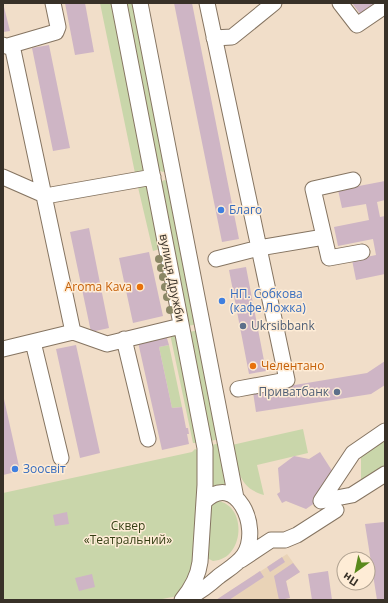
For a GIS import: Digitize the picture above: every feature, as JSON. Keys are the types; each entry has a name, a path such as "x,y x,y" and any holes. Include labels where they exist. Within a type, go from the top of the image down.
{"street":[{"path":"5,45 56,32 58,27 53,3"},
{"name":"вулиця Дружби","path":"119,3 205,448 204,502 198,574 190,591 189,599"},
{"name":"вулиця Дружби","path":"140,3 236,498"},
{"path":"207,3 287,380 238,389"},
{"path":"214,38 232,37 274,3"},
{"path":"340,3 357,25 385,6"},
{"path":"5,45 13,50 73,332"},
{"path":"3,177 44,195 55,195 153,178 156,173 163,175 166,174 172,166"},
{"path":"153,178 158,182 164,178 171,179 176,184"},
{"path":"353,180 313,189 329,258 362,252"},
{"path":"216,259 259,248 324,237"},
{"path":"3,349 73,332 107,344 182,326"},
{"path":"124,339 148,439"},
{"path":"33,342 61,458"},
{"path":"385,431 353,453 321,501 352,495 385,474"},
{"path":"204,502 211,495 217,492 227,493 236,498 244,508 249,523 251,537 239,562"},
{"path":"249,523 255,532 263,538 271,540 285,540 297,535 336,510"},
{"path":"189,599 271,540"},
{"path":"200,555 206,566 219,572 226,571"}],"shaded area":[{"path":"287,554 300,572 286,581 290,598 281,600 216,600"}],"green space":[{"path":"100,3 113,3 146,176 136,178"},
{"path":"124,3 136,3 166,171 163,172 158,170"},
{"path":"164,180 168,181 198,324 188,326 160,183"},
{"path":"147,181 160,249 153,251 137,183"},
{"path":"199,330 220,439 210,441 189,332"},
{"path":"176,332 198,443 193,443 170,334"},
{"path":"169,345 182,407 172,408 159,347"},
{"path":"303,429 308,453 257,465 264,495 255,492 244,482 240,476 232,445"},
{"path":"385,439 385,473 361,490 361,455"},
{"path":"221,443 226,483 221,486 214,487 211,485 211,445"},
{"name":"Сквер «Театральний»","path":"195,449 199,451 192,573 178,596 157,600 3,600 3,493 192,452"},
{"path":"218,501 228,505 234,512 238,522 238,532 236,543 231,552 223,558 213,561 207,558 210,505"}],"building":[{"path":"3,3 10,31 3,32"},
{"path":"65,3 85,3 94,52 75,55"},
{"path":"174,3 192,3 239,239 222,242"},
{"path":"352,3 377,3 361,15"},
{"path":"49,45 70,148 53,151 32,48"},
{"path":"385,181 385,200 377,202 380,217 385,216 385,274 356,280 352,260 376,255 373,239 338,246 334,227 369,220 366,204 342,208 338,190"},
{"path":"89,228 109,328 91,332 70,232"},
{"path":"149,252 163,316 133,323 119,258"},
{"path":"246,267 266,371 249,374 229,270"},
{"path":"166,335 169,345 159,347 172,408 182,407 186,428 188,428 189,434 187,434 189,444 162,450 138,342"},
{"path":"76,345 100,453 80,458 56,349"},
{"path":"385,361 385,385 371,394 256,412 253,392 367,373"},
{"path":"4,399 20,471 3,475 3,400"},
{"path":"320,452 338,480 325,496 306,509 286,501 282,503 277,494 280,492 278,468 294,456 309,459"},
{"path":"67,512 69,524 55,526 53,515"},
{"path":"384,522 385,600 377,600 376,591 376,551 369,551 365,524"},
{"path":"282,557 285,562 270,572 267,567"},
{"path":"293,563 300,572 286,581 290,598 279,600 274,576"},
{"path":"260,571 264,577 229,600 216,600"},
{"path":"328,571 332,600 312,600 308,574"},
{"path":"92,574 95,587 79,591 75,578"}],"place":[{"name":"Благо","path":"221,210"},
{"name":"Aroma Kava","path":"140,287"},
{"name":"НП. Собкова (кафе Ложка)","path":"222,301"},
{"name":"Ukrsibbank","path":"243,326"},
{"name":"Челентано","path":"253,366"},
{"name":"Приватбанк","path":"337,392"},
{"name":"Зоосвіт","path":"15,469"}]}
